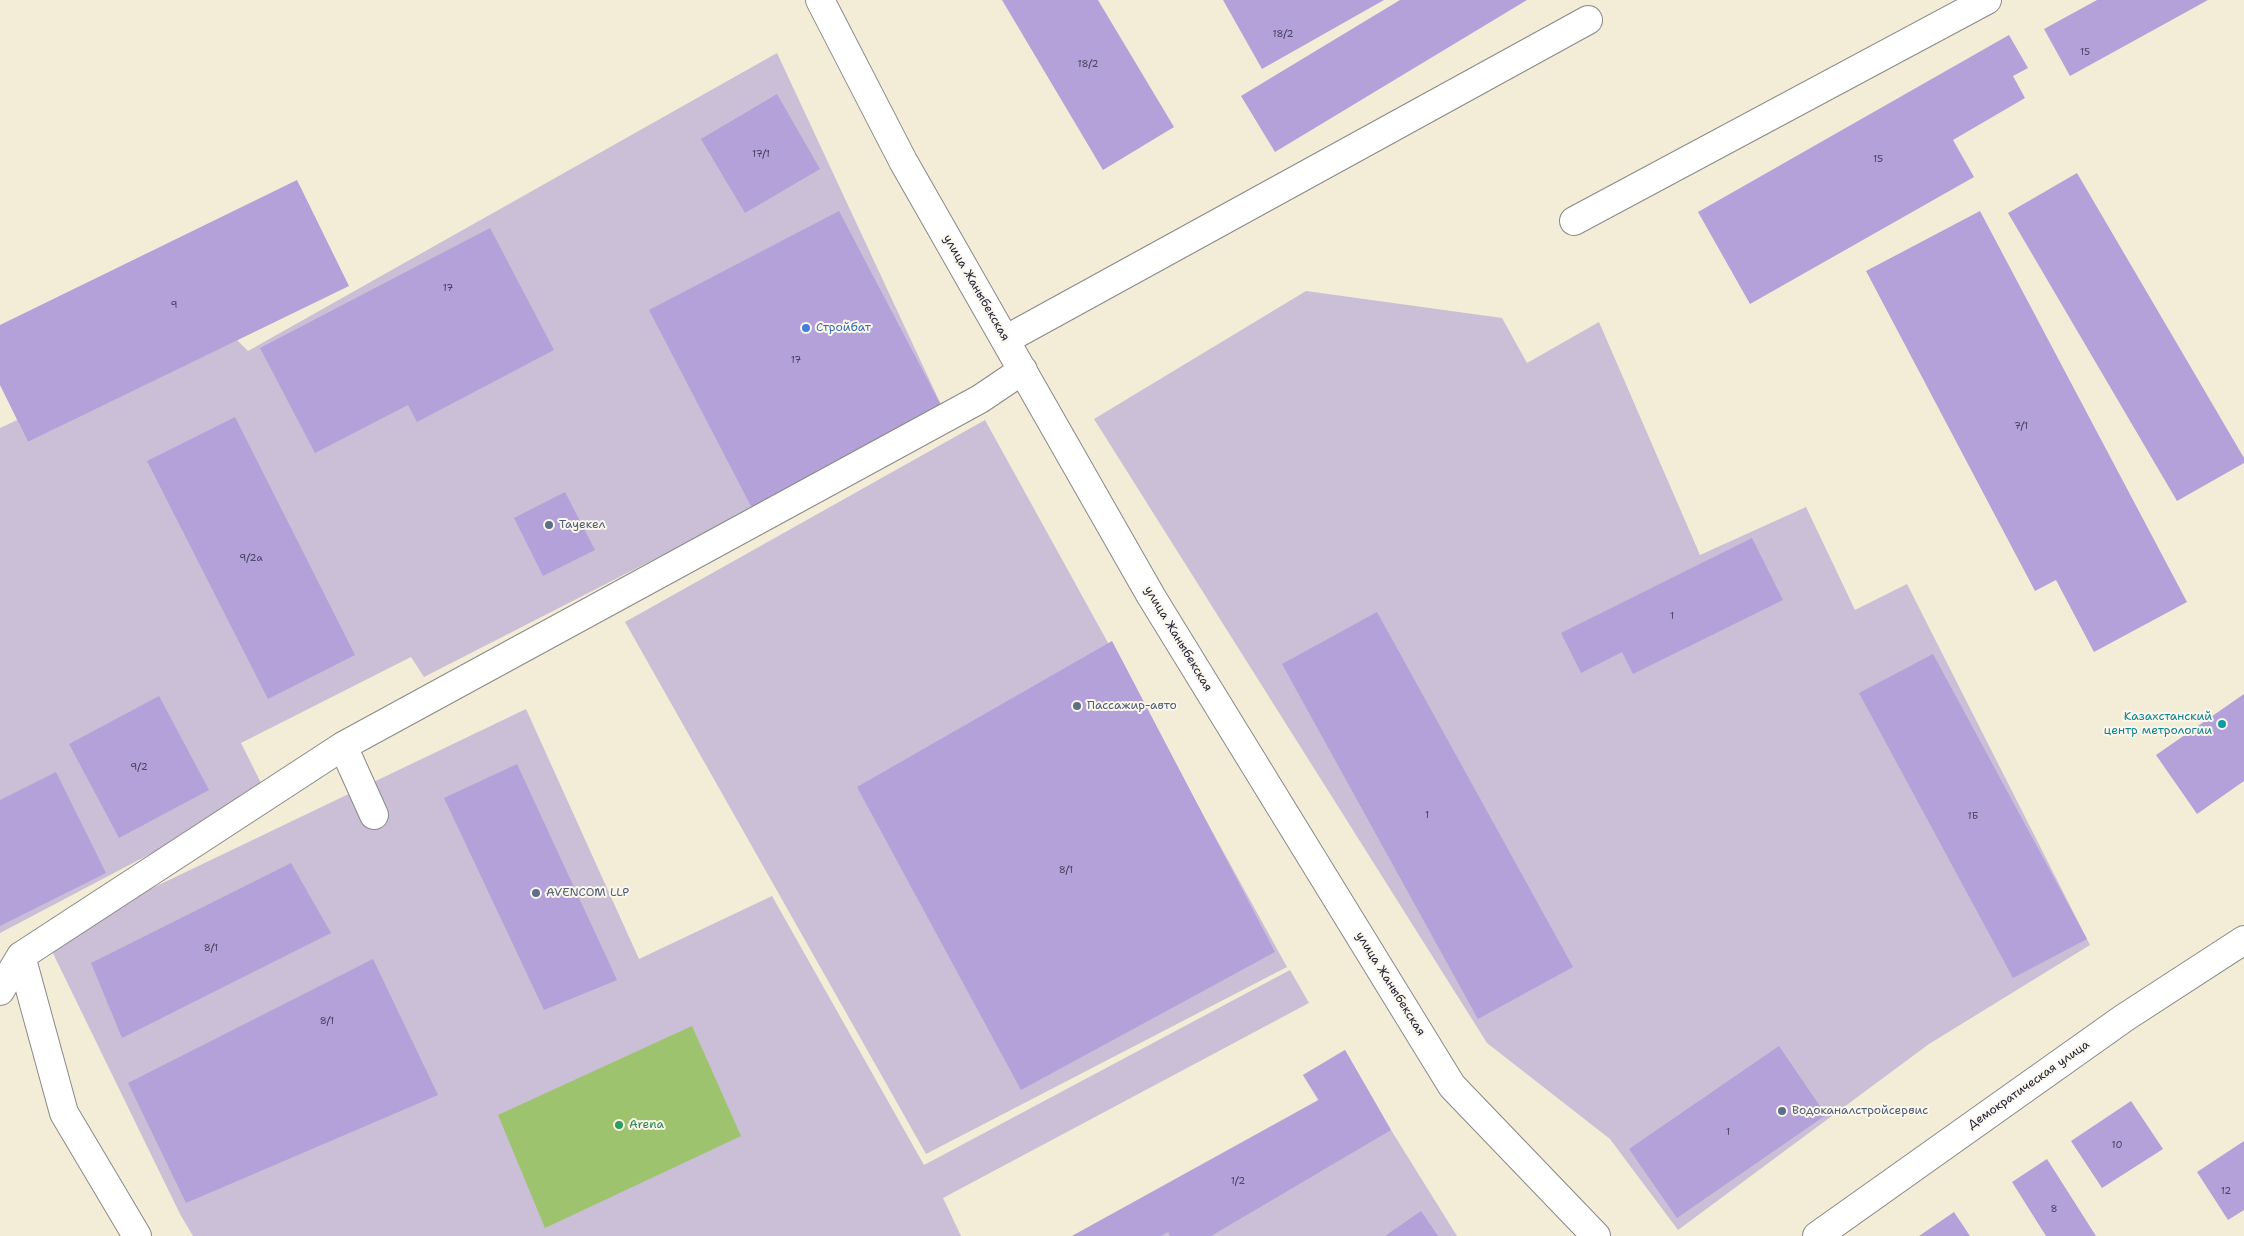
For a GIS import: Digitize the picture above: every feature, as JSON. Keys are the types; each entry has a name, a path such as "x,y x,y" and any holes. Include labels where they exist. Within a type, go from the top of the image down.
{"street":[{"name":"улица Жаныбекская","path":"820,0 904,160 1151,596 1452,1086 1596,1236"},
{"path":"1574,221 1987,0"},
{"path":"1005,340 1588,20"},
{"path":"0,991 21,956 343,746 980,399 1023,370"},
{"path":"343,746 374,815"},
{"name":"Демократическая улица","path":"1818,1236 2124,1018 2244,940"},
{"path":"21,956 64,1112 137,1236"}],"shaded area":[{"name":"Тауекел","path":"777,53 944,411 424,677 411,657 241,743 266,793 0,933 0,428 17,420 28,442 237,340 248,351"},
{"name":"Водоканалстройсервис","path":"1306,291 1502,318 1527,363 1599,322 1700,555 1806,507 1855,610 1907,584 2090,945 1929,1044 1678,1230 1610,1139 1487,1043 1094,419"},
{"name":"Пассажир-авто","path":"985,420 1287,967 926,1154 625,622"},
{"path":"526,709 639,959 772,896 924,1165 1290,970 1309,1003 943,1198 961,1236 193,1236 180,1214 46,939"},
{"path":"1345,1050 1391,1130 1457,1236 1072,1236 1318,1100 1303,1075"}],"green space":[{"name":"Arena","path":"692,1026 741,1136 545,1228 498,1115"}],"building":[{"path":"1002,0 1098,0 1174,127 1103,170"},
{"path":"1223,0 1384,0 1262,69"},
{"path":"1400,0 1527,0 1275,152 1241,96"},
{"path":"2097,0 2208,0 2070,76 2044,29"},
{"path":"2009,35 2028,68 2013,76 2025,98 1953,140 1974,177 1750,304 1698,212"},
{"path":"777,94 820,169 745,213 701,139"},
{"path":"2077,173 2244,458 2244,463 2177,501 2008,213"},
{"path":"297,180 349,286 28,442 0,385 0,325"},
{"path":"839,211 944,411 753,510 649,310"},
{"path":"1980,211 2187,602 2094,652 2056,580 2035,591 1866,271"},
{"path":"490,228 554,350 417,422 408,405 315,453 260,348"},
{"path":"235,417 355,655 268,699 147,461"},
{"path":"565,492 595,550 543,576 514,518"},
{"path":"1752,538 1783,600 1633,674 1622,652 1581,673 1561,633"},
{"path":"1377,612 1573,967 1478,1019 1282,664"},
{"path":"1112,641 1275,952 1021,1090 857,787"},
{"path":"1933,654 2087,939 2013,978 1859,693"},
{"name":"Казахстанский центр метрологии","path":"2244,694 2244,781 2197,814 2156,755"},
{"path":"159,696 209,790 119,838 69,744"},
{"path":"517,764 617,980 544,1010 444,798"},
{"path":"56,772 106,873 0,926 0,800"},
{"path":"291,863 331,933 122,1038 91,963"},
{"path":"373,959 438,1095 186,1203 128,1083"},
{"path":"1779,1046 1826,1115 1677,1218 1629,1149"},
{"path":"1345,1050 1391,1130 1211,1236 1170,1236 1168,1232 1161,1236 1072,1236 1319,1100 1303,1075"},
{"path":"2131,1101 2163,1149 2102,1188 2071,1141"},
{"path":"2244,1141 2244,1210 2228,1220 2197,1172"},
{"path":"2047,1159 2096,1236 2046,1236 2012,1182"},
{"path":"1421,1211 1438,1236 1385,1236"},
{"path":"1954,1212 1970,1236 1919,1236"}],"place":[{"name":"Стройбат","path":"806,328"},
{"name":"Тауекел","path":"549,525"},
{"name":"Пассажир-авто","path":"1077,706"},
{"name":"Казахстанский центр метрологии","path":"2222,724"},
{"name":"AVENCOM LLP","path":"536,893"},
{"name":"Водоканалстройсервис","path":"1782,1111"},
{"name":"Arena","path":"619,1125"}]}
